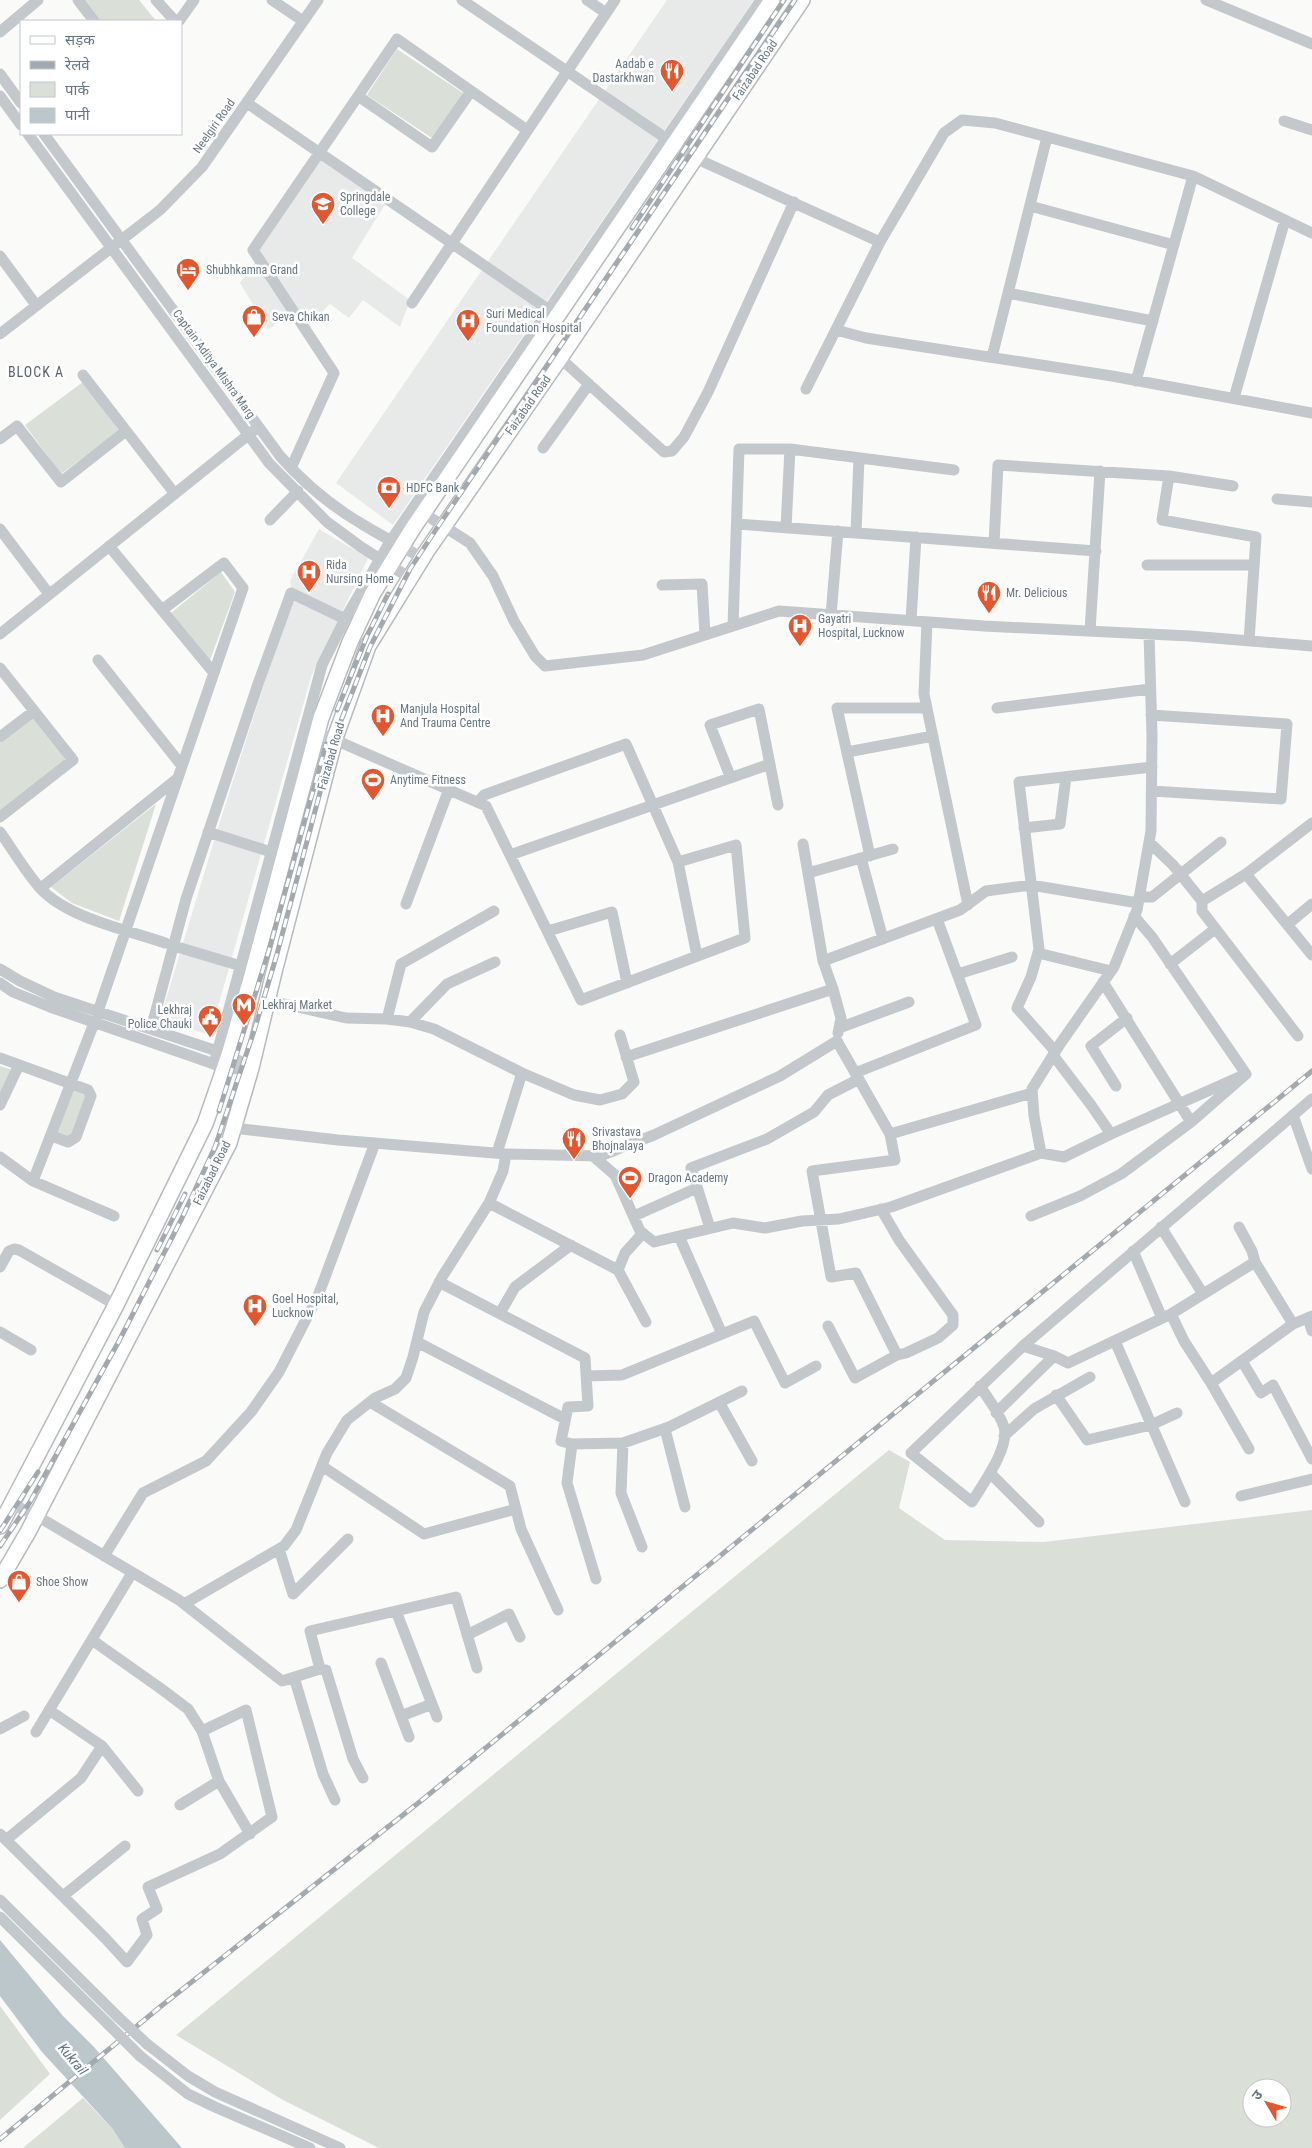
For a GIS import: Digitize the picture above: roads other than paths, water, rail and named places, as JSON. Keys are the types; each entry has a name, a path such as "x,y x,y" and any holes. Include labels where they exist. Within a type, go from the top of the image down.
{"main road":[{"name":"Faizabad Road","path":"0,1526 116,1305 205,1124 221,1060 317,732 350,642 373,594 385,562 397,543 424,513 553,313 670,142 772,0"},
{"name":"Faizabad Road","path":"0,1580 37,1516 228,1143 251,1068 335,738 368,646 422,558 802,0"}],"street":[{"path":"0,32 38,0"},
{"path":"78,0 93,20"},
{"path":"156,0 174,20"},
{"path":"180,20 194,0"},
{"path":"272,0 303,21"},
{"name":"Neelgiri Road","path":"0,334 160,210 202,167 318,0"},
{"path":"462,0 695,158 880,242"},
{"path":"587,0 606,14"},
{"path":"412,303 615,0"},
{"path":"670,142 761,0"},
{"path":"1210,1 1312,44"},
{"path":"291,468 334,373 253,250 397,40 527,130"},
{"path":"0,74 20,102"},
{"path":"358,96 432,147 471,91"},
{"path":"0,96 20,124"},
{"path":"247,103 553,313 397,543"},
{"path":"806,389 880,242 944,133 962,120 995,123 1192,176 1312,233"},
{"path":"1284,121 1312,130"},
{"name":"Captain Aditya Mishra Marg","path":"29,135 269,463 327,522 410,578"},
{"name":"Captain Aditya Mishra Marg","path":"45,135 291,468 332,504 362,525 422,558"},
{"path":"992,358 1046,137"},
{"path":"1136,381 1192,176"},
{"path":"560,358 664,452 672,451 684,437 708,392 794,202"},
{"path":"1030,206 1174,244"},
{"path":"1234,398 1285,220"},
{"path":"0,256 36,305"},
{"path":"1008,293 1153,321"},
{"path":"836,330 866,338 1136,381 1312,413"},
{"path":"83,374 174,494"},
{"path":"543,448 589,384"},
{"path":"0,439 17,426 62,482 126,431"},
{"path":"0,634 259,427"},
{"path":"733,626 739,449 790,449 954,470"},
{"path":"786,527 790,449"},
{"path":"856,532 859,458"},
{"path":"994,543 998,465 1169,476 1233,486"},
{"path":"1090,631 1100,472"},
{"path":"1169,476 1162,520 1256,537 1249,641"},
{"path":"270,520 298,491"},
{"path":"1277,499 1312,502"},
{"path":"424,513 470,543 493,576 514,621 531,649 545,666 643,655 779,611 1312,646"},
{"path":"737,524 1096,550"},
{"path":"0,530 49,594"},
{"path":"831,615 838,531"},
{"path":"910,620 916,537"},
{"path":"110,546 214,673"},
{"path":"33,1181 52,1136 98,1012 243,588 224,562 162,610"},
{"path":"221,1060 240,966 322,665 345,619 385,562"},
{"path":"1147,565 1254,565"},
{"path":"662,585 702,584 705,635"},
{"path":"151,1030 170,944 259,681 291,593 345,619"},
{"path":"927,622 924,694 968,905"},
{"path":"1041,1153 1032,1089 1054,1053 1111,971 1139,900 1150,842 1152,791 1148,634"},
{"path":"98,660 182,766"},
{"path":"0,668 73,760 0,817"},
{"path":"997,708 1150,689"},
{"path":"883,939 865,857 847,752 837,708 927,708"},
{"path":"730,776 710,725 759,709 778,805"},
{"path":"0,737 34,711"},
{"path":"1151,715 1287,724 1281,799 1152,791"},
{"path":"317,732 335,738 486,806 581,1000 745,938 736,845 678,862"},
{"path":"847,752 933,736"},
{"path":"478,802 484,794 626,744 678,862 697,956"},
{"path":"510,855 654,806 730,776 770,764"},
{"path":"1111,1134 1054,1053 1017,1008 1031,977 1038,952 1019,782 1152,767"},
{"path":"1024,828 1060,824 1066,777"},
{"path":"41,888 178,778"},
{"path":"406,904 449,790"},
{"path":"1202,901 1246,874 1312,823"},
{"path":"0,832 41,888 57,902 85,916 240,966"},
{"path":"208,832 272,852"},
{"path":"1150,842 1202,901 1202,911 1298,1036"},
{"path":"822,961 960,910 986,891 1031,885 1139,900 1152,897 1221,842"},
{"path":"803,844 822,961 833,989 841,1018 837,1041 890,1134 895,1160 812,1171 830,1277 856,1274 897,1355"},
{"path":"808,873 893,849"},
{"path":"1246,874 1312,955"},
{"path":"1288,924 1312,904"},
{"path":"388,1019 401,964 494,911"},
{"path":"548,931 612,912 627,983"},
{"path":"1134,916 1170,964 1246,1074"},
{"path":"710,1228 691,1168 767,1140 814,1112 828,1095 857,1076 976,1025 938,919"},
{"path":"1170,964 1215,928"},
{"path":"1038,952 1111,971"},
{"path":"958,974 1012,957"},
{"path":"410,1022 446,984 494,962"},
{"path":"0,969 54,997 151,1030 221,1060"},
{"path":"1103,982 1191,1122"},
{"path":"0,983 13,992 94,1023 251,1068"},
{"path":"626,1057 833,989"},
{"path":"267,1000 346,1018 388,1019 410,1022 434,1029 522,1073 574,1095 600,1100 622,1094 634,1082 620,1035"},
{"path":"839,1028 909,1002"},
{"path":"1116,1086 1091,1046 1126,1018"},
{"path":"233,1128 375,1143 501,1153 600,1156 654,1135 771,1080 837,1041"},
{"path":"0,1058 88,1090 91,1096 76,1137 68,1142 52,1136"},
{"path":"0,1105 19,1065"},
{"path":"184,1604 284,1546 296,1530 327,1453 347,1420 370,1402 396,1389 406,1378 424,1312 439,1282 489,1203 503,1172 501,1153 522,1073"},
{"path":"594,1156 615,1175 643,1233 654,1242 733,1223 765,1228 839,1219 881,1209 1041,1153 1064,1157 1246,1074"},
{"path":"1031,1216 1080,1196 1121,1174 1191,1122 1246,1074"},
{"path":"890,1134 1032,1093"},
{"path":"980,1386 1005,1428 1002,1449 972,1502 911,1452 980,1386 1023,1346 1312,1099"},
{"path":"1293,1115 1312,1168"},
{"path":"104,1556 143,1493 206,1461 251,1412 278,1372 318,1296 375,1143"},
{"path":"0,1157 33,1181 114,1216"},
{"path":"634,1216 697,1188"},
{"path":"489,1203 618,1270 646,1322"},
{"path":"828,1326 855,1378 897,1355 906,1353 938,1338 953,1325 954,1315 899,1240 881,1209"},
{"path":"1161,1227 1204,1294"},
{"path":"1239,1227 1252,1251 1255,1262 1293,1324"},
{"path":"618,1270 625,1253 643,1233"},
{"path":"679,1236 722,1334"},
{"path":"500,1313 515,1287 570,1245"},
{"path":"0,1267 9,1251 14,1248 116,1305"},
{"path":"1133,1251 1166,1316 1211,1382 1248,1449"},
{"path":"1023,1346 1054,1356 1068,1363 1166,1316 1255,1262"},
{"path":"439,1282 585,1358 588,1406 568,1407 561,1441 572,1444 623,1443 665,1429 742,1391"},
{"path":"1211,1382 1293,1324 1310,1317 1312,1331"},
{"path":"586,1376 622,1374 754,1321 785,1383 816,1366"},
{"path":"0,1332 31,1350"},
{"path":"1115,1341 1186,1502"},
{"path":"417,1342 565,1419"},
{"path":"996,1413 1054,1356"},
{"path":"1242,1361 1261,1393 1273,1385 1312,1459"},
{"path":"1004,1436 1034,1409 1090,1377"},
{"path":"1056,1395 1087,1440 1152,1425 1177,1413"},
{"path":"370,1402 510,1486 521,1529 558,1610"},
{"path":"719,1402 752,1461"},
{"path":"665,1429 685,1507"},
{"path":"623,1443 622,1493 642,1547"},
{"path":"572,1444 567,1483 596,1579"},
{"path":"322,1466 424,1534 516,1509"},
{"path":"990,1473 1039,1522"},
{"path":"1241,1496 1312,1478"},
{"path":"12,1504 37,1516 184,1604 282,1681 320,1669 326,1670 353,1759 363,1778"},
{"path":"279,1549 294,1594 348,1539"},
{"path":"36,1732 132,1573"},
{"path":"320,1669 310,1630 456,1597 478,1668"},
{"path":"396,1611 437,1717"},
{"path":"467,1635 509,1614 520,1636"},
{"path":"92,1640 188,1709 202,1731 219,1782 250,1834"},
{"path":"381,1663 409,1737"},
{"path":"294,1677 323,1774 335,1800"},
{"path":"401,1716 432,1704"},
{"path":"49,1710 102,1746 138,1791"},
{"path":"102,1746 81,1778 3,1837 127,1962 147,1935 142,1919 157,1909 148,1887 220,1854 272,1817 246,1710 202,1731"},
{"path":"0,1729 24,1716"},
{"path":"180,1805 219,1782"},
{"path":"63,1896 125,1846"},
{"path":"0,1900 118,2017 147,2044 188,2076 215,2092 340,2148"},
{"path":"0,1918 140,2056 188,2094 310,2148"}],"water":[{"name":"Kukrail","path":"0,1940 63,2016 94,2047 182,2148 125,2148 112,2128 42,2052 0,1996"}],"railway":[{"path":"632,228 784,0"},
{"path":"0,1546 30,1502 119,1341 182,1218 215,1147 254,1031 277,954 335,736 370,647 410,569 795,0"},
{"path":"337,710 367,636 388,594"},
{"path":"219,1111 269,950 326,744"},
{"path":"0,2139 160,2007 422,1800 1312,1071"},
{"path":"157,1250 185,1194"},
{"path":"0,1531 38,1472"}],"place":[{"name":"Aadab e Dastarkhwan","path":"672,92"},
{"name":"Springdale College","path":"323,225"},
{"name":"Shubhkamna Grand","path":"188,291"},
{"name":"Seva Chikan","path":"254,338"},
{"name":"Suri Medical Foundation Hospital","path":"468,342"},
{"name":"HDFC Bank","path":"389,509"},
{"name":"Rida Nursing Home","path":"309,593"},
{"name":"Mr. Delicious","path":"989,614"},
{"name":"Gayatri Hospital, Lucknow","path":"800,647"},
{"name":"Manjula Hospital And Trauma Centre","path":"383,737"},
{"name":"Anytime Fitness","path":"373,801"},
{"name":"Lekhraj Market","path":"244,1026"},
{"name":"Lekhraj Police Chauki","path":"210,1038"},
{"name":"Srivastava Bhojnalaya","path":"574,1160"},
{"name":"Dragon Academy","path":"630,1199"},
{"name":"Goel Hospital, Lucknow","path":"255,1327"},
{"name":"Shoe Show","path":"19,1603"}],"district":[{"name":"BLOCK A","path":"36,372"}]}
